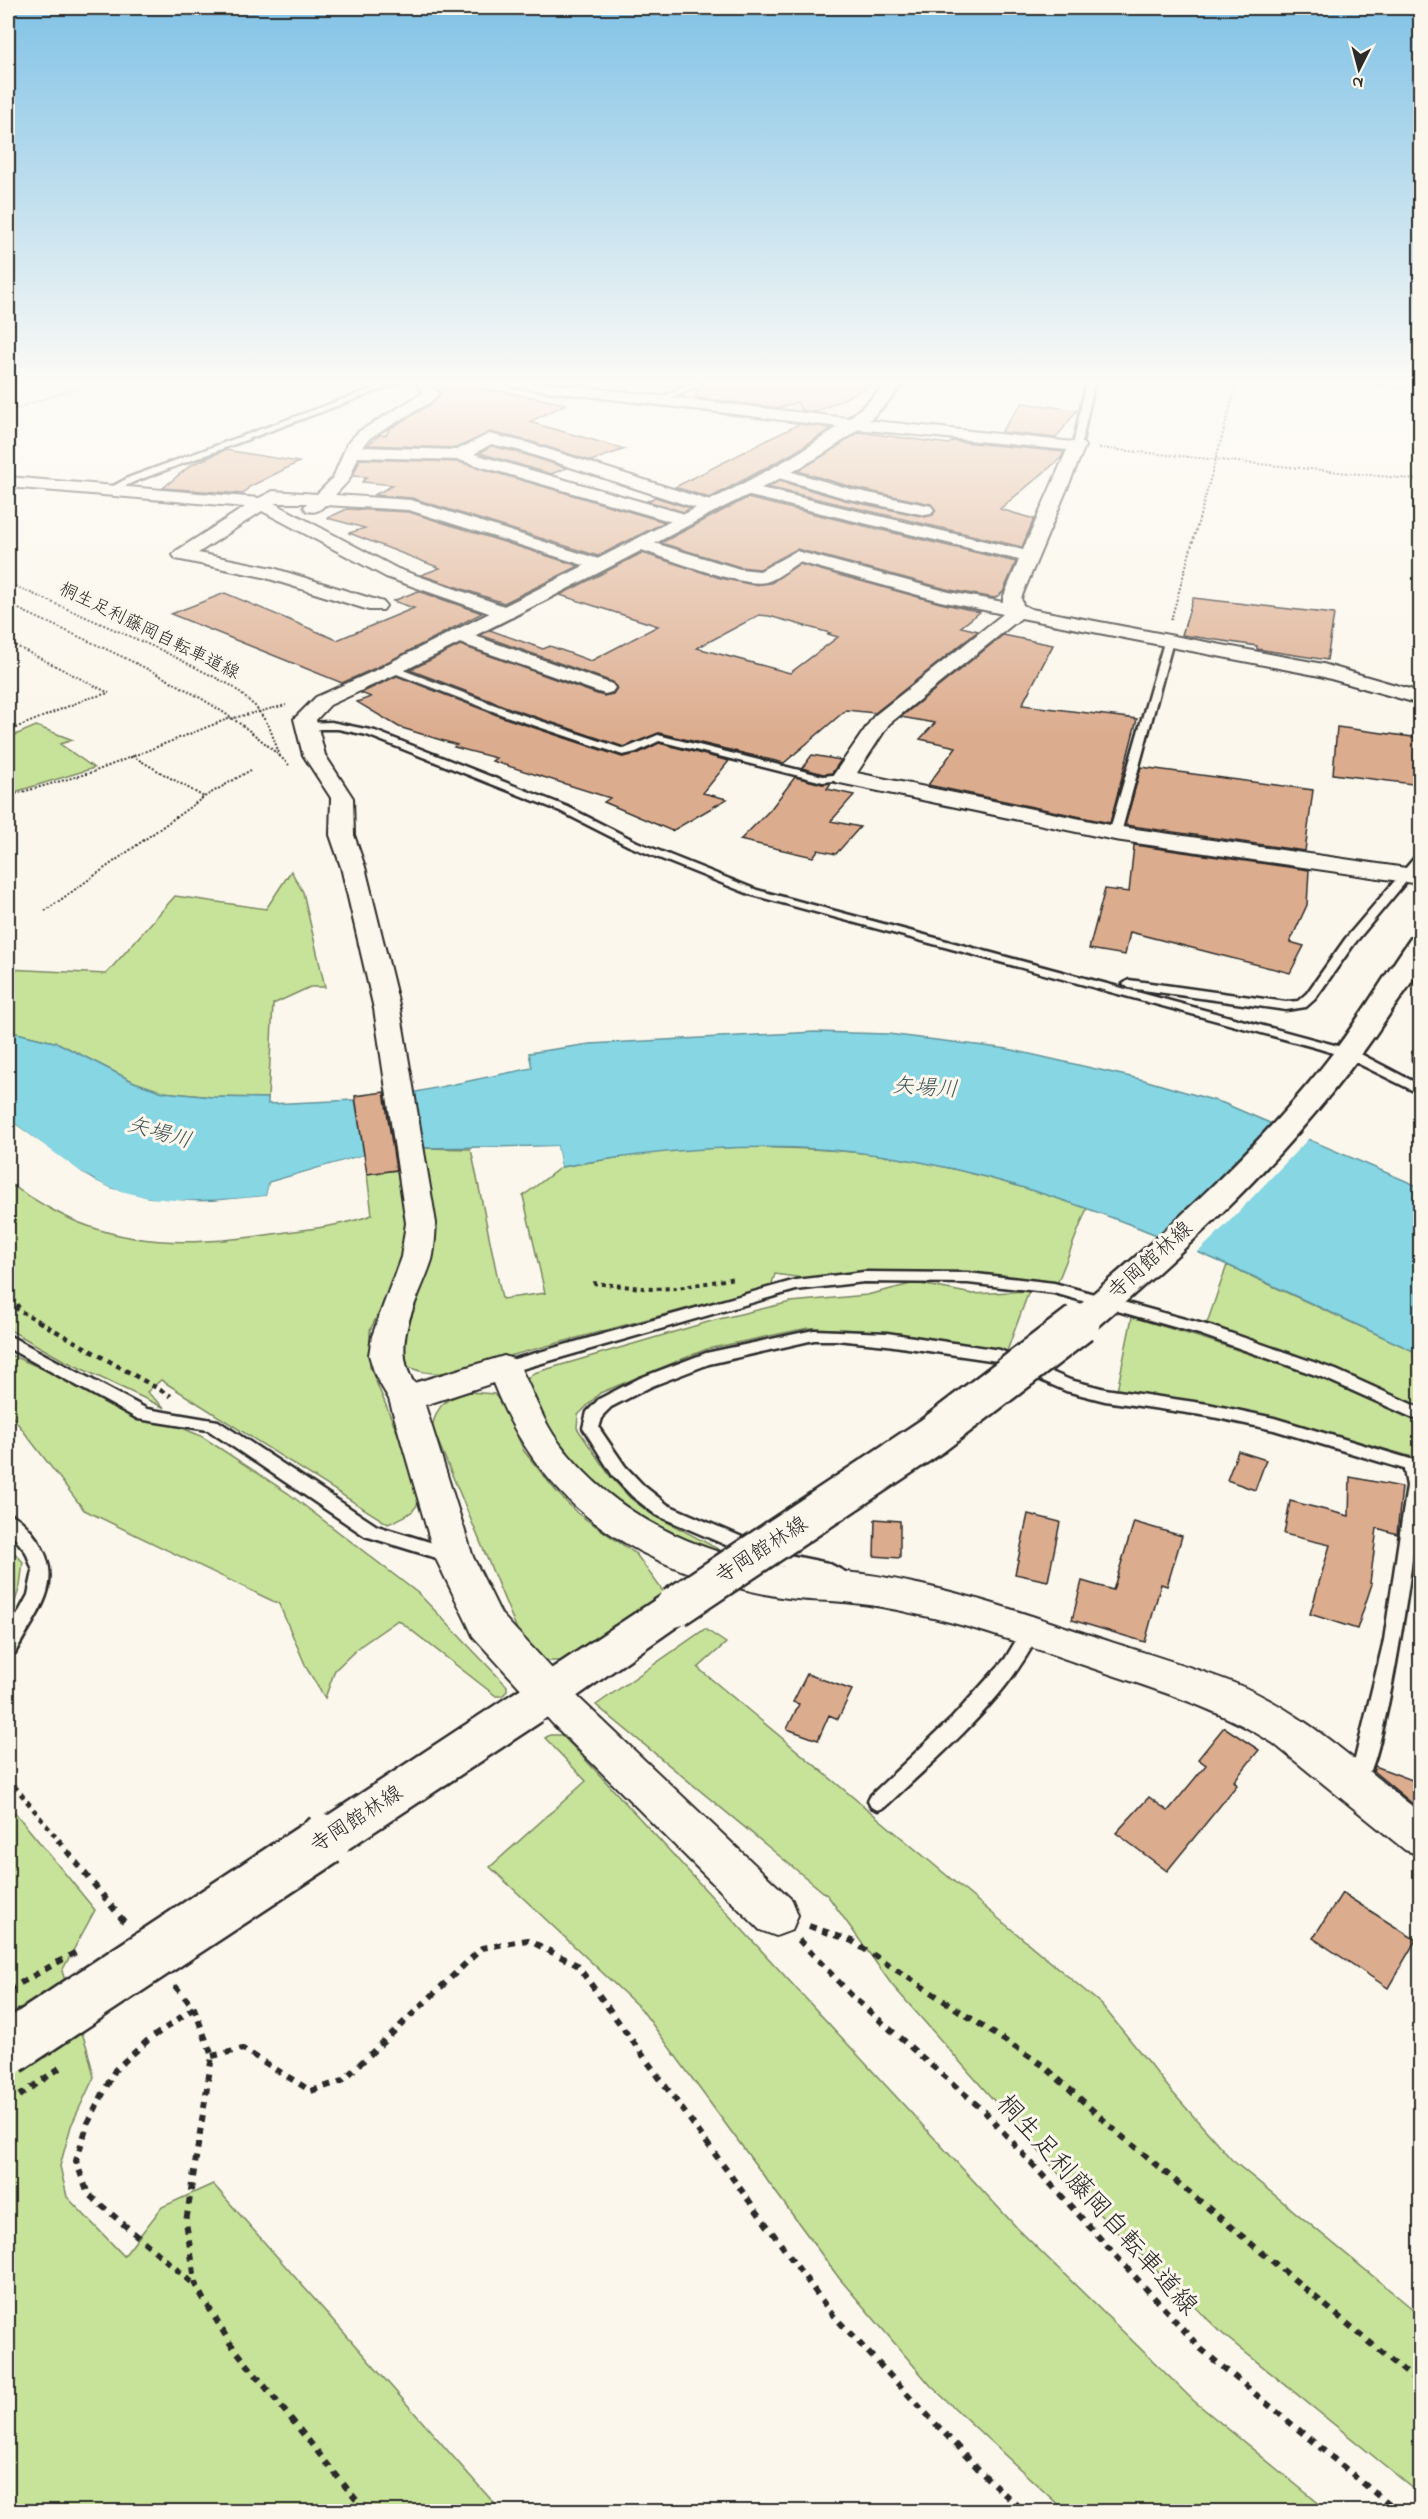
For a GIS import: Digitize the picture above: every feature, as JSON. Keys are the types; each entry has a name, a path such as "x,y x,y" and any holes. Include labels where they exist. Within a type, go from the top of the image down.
{"main road":[{"path":"392,669 506,613 722,501"},
{"name":"寺岡館林線","path":"8,2049 790,1533 906,1453 1093,1312 1133,1279 1236,1180 1289,1124 1341,1063 1420,944"}],"street":[{"path":"233,501 261,503 392,573 506,613"},
{"path":"265,501 182,555 267,572 376,606"},
{"path":"297,522 319,501"},
{"path":"344,501 411,505 599,565"},
{"path":"618,501 686,520"},
{"path":"691,501 711,507"},
{"path":"792,501 1029,557"},
{"path":"881,501 925,510"},
{"path":"1018,611 1013,605 1012,598 1053,501"},
{"path":"641,544 738,574 763,577 796,556 947,597 1323,670 1420,698"},
{"path":"1018,611 881,720 843,777 1115,833 1412,876"},
{"path":"458,636 604,688"},
{"path":"392,669 318,704 305,718 314,755 342,798 342,835 353,867 387,1009 421,1223 417,1257 388,1336 386,1355 392,1375 406,1398 454,1557 487,1625 541,1699 777,1915"},
{"path":"406,1398 504,1368 526,1423 550,1459 580,1491 646,1540 692,1560 740,1574 783,1582 862,1589 924,1600 1031,1632 1239,1703 1282,1726 1349,1777 1420,1836"}],"lane":[{"path":"1115,833 1168,640"},
{"path":"392,669 507,713 623,752 630,752 658,738 823,779 843,777"},
{"path":"306,726 325,724 349,726 371,733 564,809 633,844 753,892 1100,984 1420,1090"},
{"path":"1100,984 1114,981 1286,1006 1302,1004 1311,996 1350,941 1412,876 1420,858"},
{"path":"1420,1053 1420,1060"},
{"path":"504,1368 772,1291 831,1280 911,1276 968,1278 1054,1288 1093,1312 1204,1330 1330,1374 1420,1415"},
{"path":"862,1589 822,1568 776,1559 662,1510 638,1491 619,1471 595,1437 591,1428 595,1412 605,1403 646,1382 706,1359 814,1335 836,1335 887,1339 1000,1356 1066,1385 1106,1395 1208,1410 1274,1424 1411,1465 1416,1486 1393,1640 1364,1764 1349,1777"},
{"path":"8,1341 144,1415 212,1425 371,1530 454,1557"},
{"path":"8,1520 30,1544 40,1562 42,1581 8,1648"},
{"path":"878,1801 959,1724 1012,1665 1031,1632"}],"path":[{"path":"1168,640 1167,636 1205,501"},
{"name":"桐生足利藤岡自転車道線","path":"8,583 211,674 243,695 258,711 269,726 281,756 233,717"},
{"path":"8,604 170,682 233,717"},
{"path":"8,642 109,693 86,699 8,731"},
{"path":"8,796 93,772 233,717 283,706"},
{"path":"132,756 204,797"},
{"path":"45,911 204,797 251,770"},
{"path":"593,1283 652,1289 678,1288 742,1277"},
{"path":"8,1291 20,1310"},
{"path":"8,1304 156,1386 212,1425"},
{"path":"8,1778 133,1933"},
{"path":"777,1915 852,1941 1044,2066 1118,2133 1420,2384"},
{"name":"桐生足利藤岡自転車道線","path":"777,1915 854,1998 984,2110 1201,2349 1398,2511"},
{"path":"116,1929 126,1924"},
{"path":"212,2056 243,2049 311,2091 342,2080 482,1947 528,1940 577,1965 831,2313 986,2476 1024,2511"},
{"path":"8,1990 86,1946"},
{"path":"168,1977 194,2008 212,2056 186,2222 195,2286"},
{"path":"194,2008 147,2041 115,2070 88,2122 76,2161 88,2194 195,2286 230,2343 366,2511"}],"green space":[{"path":"36,726 73,740 60,744 94,768 8,794 8,738"},
{"path":"291,871 303,892 325,987 310,987 273,1004 268,1098 212,1097 163,1092 134,1082 58,1043 8,1031 8,969 106,974 175,896 266,909"},
{"path":"743,1147 833,1150 912,1160 988,1177 1087,1208 1057,1284 970,1273 910,1271 803,1278 775,1274 771,1286 446,1373 424,1372 403,1364 423,1148 471,1149 502,1299 545,1293 523,1196 561,1167 663,1150"},
{"path":"406,1169 408,1235 395,1282 370,1330 370,1367 421,1489 415,1508 407,1515 388,1524 161,1380 147,1392 165,1408 63,1360 8,1329 8,1183 57,1212 88,1226 113,1234 137,1238 187,1242 237,1239 309,1229 340,1224 372,1215 367,1174"},
{"path":"1227,1265 1420,1354 1420,1409 1279,1349 1207,1323"},
{"path":"915,1283 973,1294 1029,1291 1007,1351 861,1330 808,1328 707,1349 600,1393 578,1415 577,1428 610,1476 630,1498 650,1513 722,1551 718,1554 655,1527 616,1502 583,1473 554,1440 526,1380 534,1373 715,1320 791,1302 867,1295"},
{"path":"1132,1317 1325,1380 1420,1423 1420,1459 1258,1414 1117,1391"},
{"path":"8,1354 201,1436 288,1493 419,1594 507,1686 507,1691 502,1696 496,1696 398,1620 359,1647 335,1670 325,1698 307,1669 279,1604 84,1510 8,1411"},
{"path":"469,1392 494,1394 504,1406 524,1451 556,1491 577,1513 636,1554 665,1594 562,1661 544,1661 521,1639 432,1427 437,1412 444,1403"},
{"path":"8,1546 23,1562 20,1586 8,1623"},
{"path":"705,1629 726,1643 698,1668 1101,2004 1173,2093 1232,2160 1420,2315 1420,2494 1225,2336 1066,2182 892,1985 828,1896 596,1705"},
{"path":"550,1735 562,1735 1019,2230 1194,2401 1328,2511 1065,2511 931,2386 839,2278 641,2009 490,1867 586,1781 545,1738"},
{"path":"8,1804 95,1910 62,1971 94,2077 71,2126 60,2166 67,2197 124,2256 162,2207 213,2184 501,2511 8,2511"}],"water":[{"name":"矢場川","path":"8,1031 58,1043 134,1082 163,1092 212,1097 268,1098 268,1104 355,1100 364,1155 269,1182 266,1196 176,1201 131,1195 110,1188 69,1164 8,1119"},
{"name":"矢場川","path":"815,1032 888,1034 1008,1049 1144,1080 1223,1103 1420,1187 1420,1354 1160,1236 1025,1188 956,1170 886,1156 805,1148 723,1148 682,1151 561,1167 557,1146 423,1148 411,1093 532,1068 529,1053 590,1044"}],"pier":[{"path":"8,1119 91,1179 113,1189 149,1198 202,1202 266,1196 269,1183 364,1155 365,1158 272,1185 267,1199 202,1205 149,1201 111,1192 89,1182 8,1122"},
{"path":"1276,1122 1311,1136 1225,1226 1195,1255 1155,1239 1188,1210"},
{"path":"557,1146 561,1167 559,1169 555,1149 471,1152 471,1149"}],"building":[{"path":"420,501 591,501 665,522 598,556"},
{"path":"647,501 666,501 690,508 684,512"},
{"path":"742,501 758,501 1016,562 1003,592 995,598 950,590 797,549 760,569 740,567 661,543"},
{"path":"825,501 848,501 925,517 933,515 936,510 931,504 915,501 1010,501 1000,509 1034,519 1022,547"},
{"path":"347,509 409,512 579,566 504,603 421,575 440,568 349,533 365,528 327,518"},
{"path":"642,553 720,578 754,585 771,583 799,564 980,612 961,627 978,631 875,713 846,710 784,763 659,733 624,747 512,709 410,670 460,645 597,694 604,696 613,694 617,688 613,682 480,635 490,630 543,649 550,646 591,661 658,626 560,595","holes":["759,615 838,637 790,673 697,648"]},
{"path":"418,591 482,613 342,683 171,614 225,593 337,640 414,608 393,601"},
{"path":"1193,598 1334,614 1327,660 1257,649 1257,646 1182,635"},
{"path":"1003,635 1053,645 1022,705 1137,719 1110,823 928,785 956,747 920,739 935,723 901,717"},
{"path":"397,676 502,717 622,757 637,754 659,743 729,761 703,793 727,799 672,831 604,802 610,798 492,761 496,758 454,747 457,745 399,727 357,702 371,697 361,693"},
{"path":"1337,727 1420,738 1420,785 1333,774"},
{"path":"812,755 841,760 832,773 823,774 802,768"},
{"path":"1141,767 1313,790 1305,851 1125,825"},
{"path":"795,777 822,784 831,783 827,789 854,795 831,821 860,827 836,854 818,850 813,857 740,840 770,810"},
{"path":"1134,845 1309,870 1307,905 1290,942 1304,946 1290,973 1130,932 1125,955 1089,949 1105,889 1129,892"},
{"path":"384,1092 396,1170 367,1174 355,1096"},
{"path":"1238,1451 1266,1460 1255,1490 1227,1480"},
{"path":"1350,1477 1402,1487 1397,1534 1377,1528 1370,1583 1372,1584 1357,1629 1310,1614 1330,1545 1284,1534 1290,1501 1349,1516"},
{"path":"1028,1514 1060,1522 1048,1581 1015,1574"},
{"path":"875,1519 900,1521 900,1558 874,1556"},
{"path":"1134,1522 1182,1536 1167,1586 1161,1584 1145,1642 1072,1620 1082,1581 1113,1590"},
{"path":"807,1674 852,1690 838,1719 829,1715 818,1740 787,1729 799,1704 793,1702"},
{"path":"1224,1727 1259,1750 1234,1781 1237,1785 1167,1871 1116,1833 1149,1797 1168,1811 1206,1765 1198,1759"},
{"path":"1375,1766 1420,1783 1420,1810 1373,1771"},
{"path":"1342,1893 1416,1940 1388,1988 1313,1938"}]}
